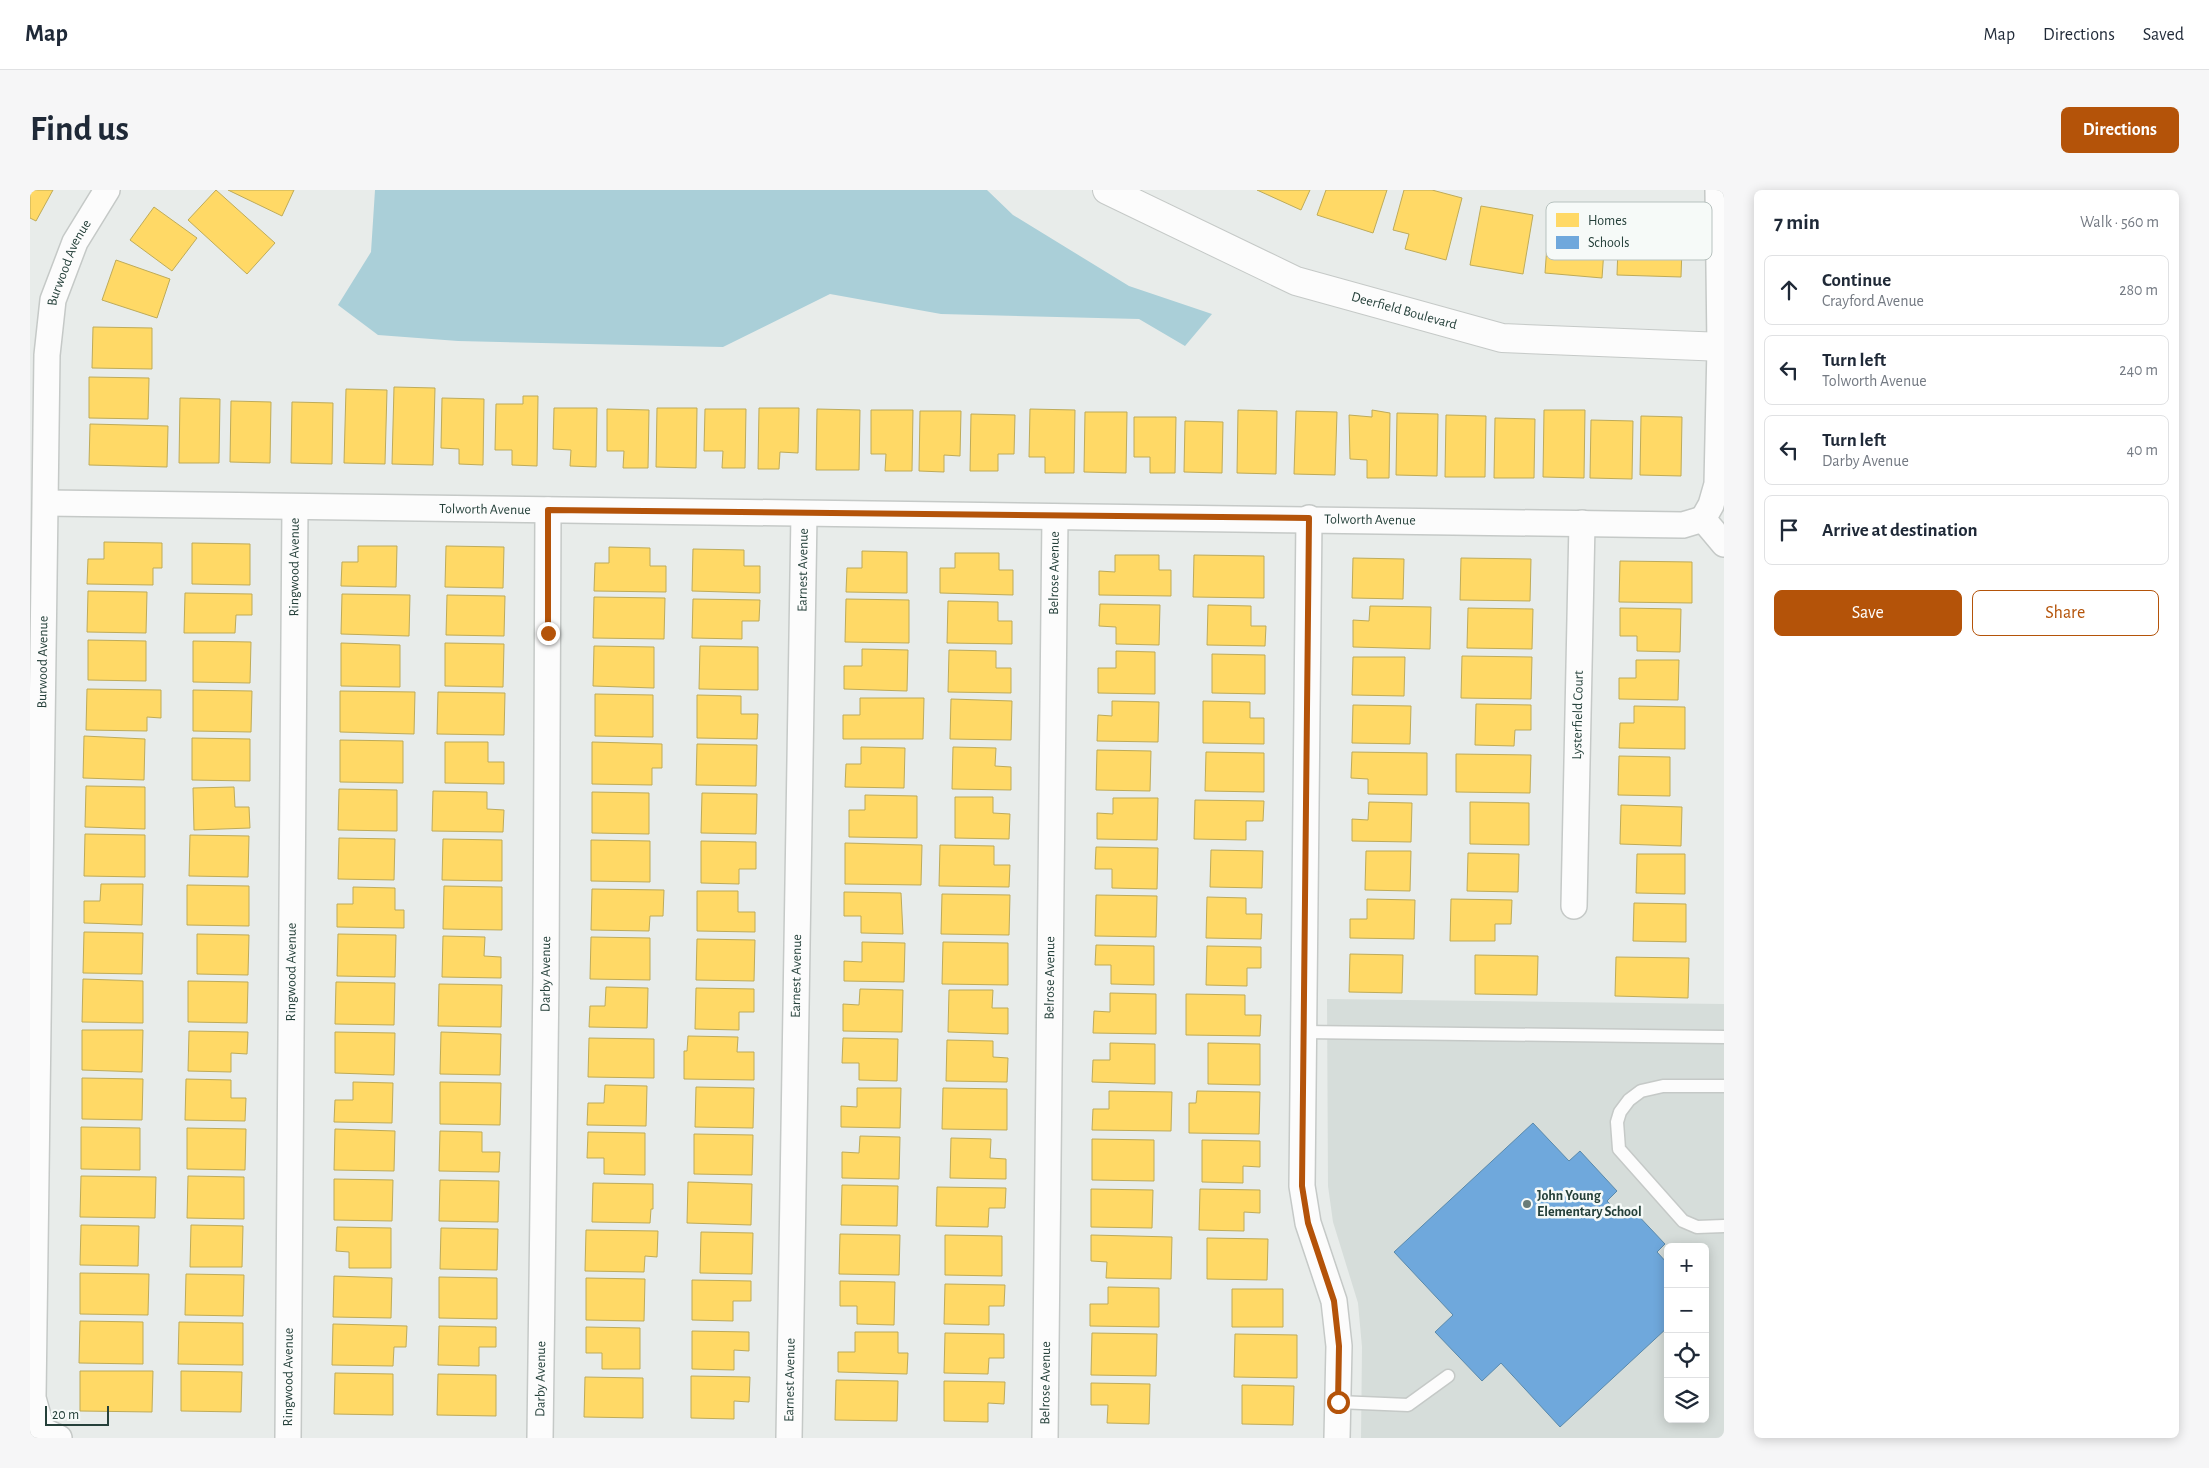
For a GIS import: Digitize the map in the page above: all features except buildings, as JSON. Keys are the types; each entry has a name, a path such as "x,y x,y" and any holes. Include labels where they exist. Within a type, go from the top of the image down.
{"street":[{"name":"Burwood Avenue","path":"59,1438 42,1430 33,1398 47,355 53,300 75,242 107,190"},
{"name":"Deerfield Boulevard","path":"1107,190 1296,281 1502,338 1722,347"},
{"path":"1718,190 1722,347 1717,484 1711,505 1703,519 1724,544"},
{"name":"Tolworth Avenue","path":"46,503 1055,517 1309,518 1683,525 1703,519"},
{"name":"Ringwood Avenue","path":"288,1438 295,507"},
{"name":"Darby Avenue","path":"540,1438 546,977 548,510"},
{"name":"Earnest Avenue","path":"789,1438 804,514"},
{"name":"Belrose Avenue","path":"1045,1438 1055,517"},
{"path":"1309,518 1302,1186 1308,1223 1334,1301 1339,1346 1337,1438"},
{"name":"Lysterfield Court","path":"1574,906 1582,523"}],"lane":[{"path":"1304,1032 1724,1037"},
{"path":"1724,1086 1663,1086 1642,1091 1629,1100 1620,1112 1617,1122 1619,1149 1683,1221 1697,1227 1724,1226"},
{"path":"1338,1402 1408,1405 1448,1376"}],"shaded area":[{"name":"John Young Elementary School","path":"1327,999 1724,1004 1724,1438 1361,1438 1362,1347 1358,1303 1333,1222 1328,1186"}],"water":[{"path":"375,190 987,190 1013,215 1129,286 1212,314 1185,346 1139,319 941,314 830,294 723,347 458,341 378,335 338,305 371,252"}],"place":[{"name":"John Young Elementary School","path":"1527,1204"}],"route":[{"path":"548,633 548,510 660,510 1055,517 1309,518 1302,1186 1308,1223 1334,1301 1339,1346 1338,1402"}]}
